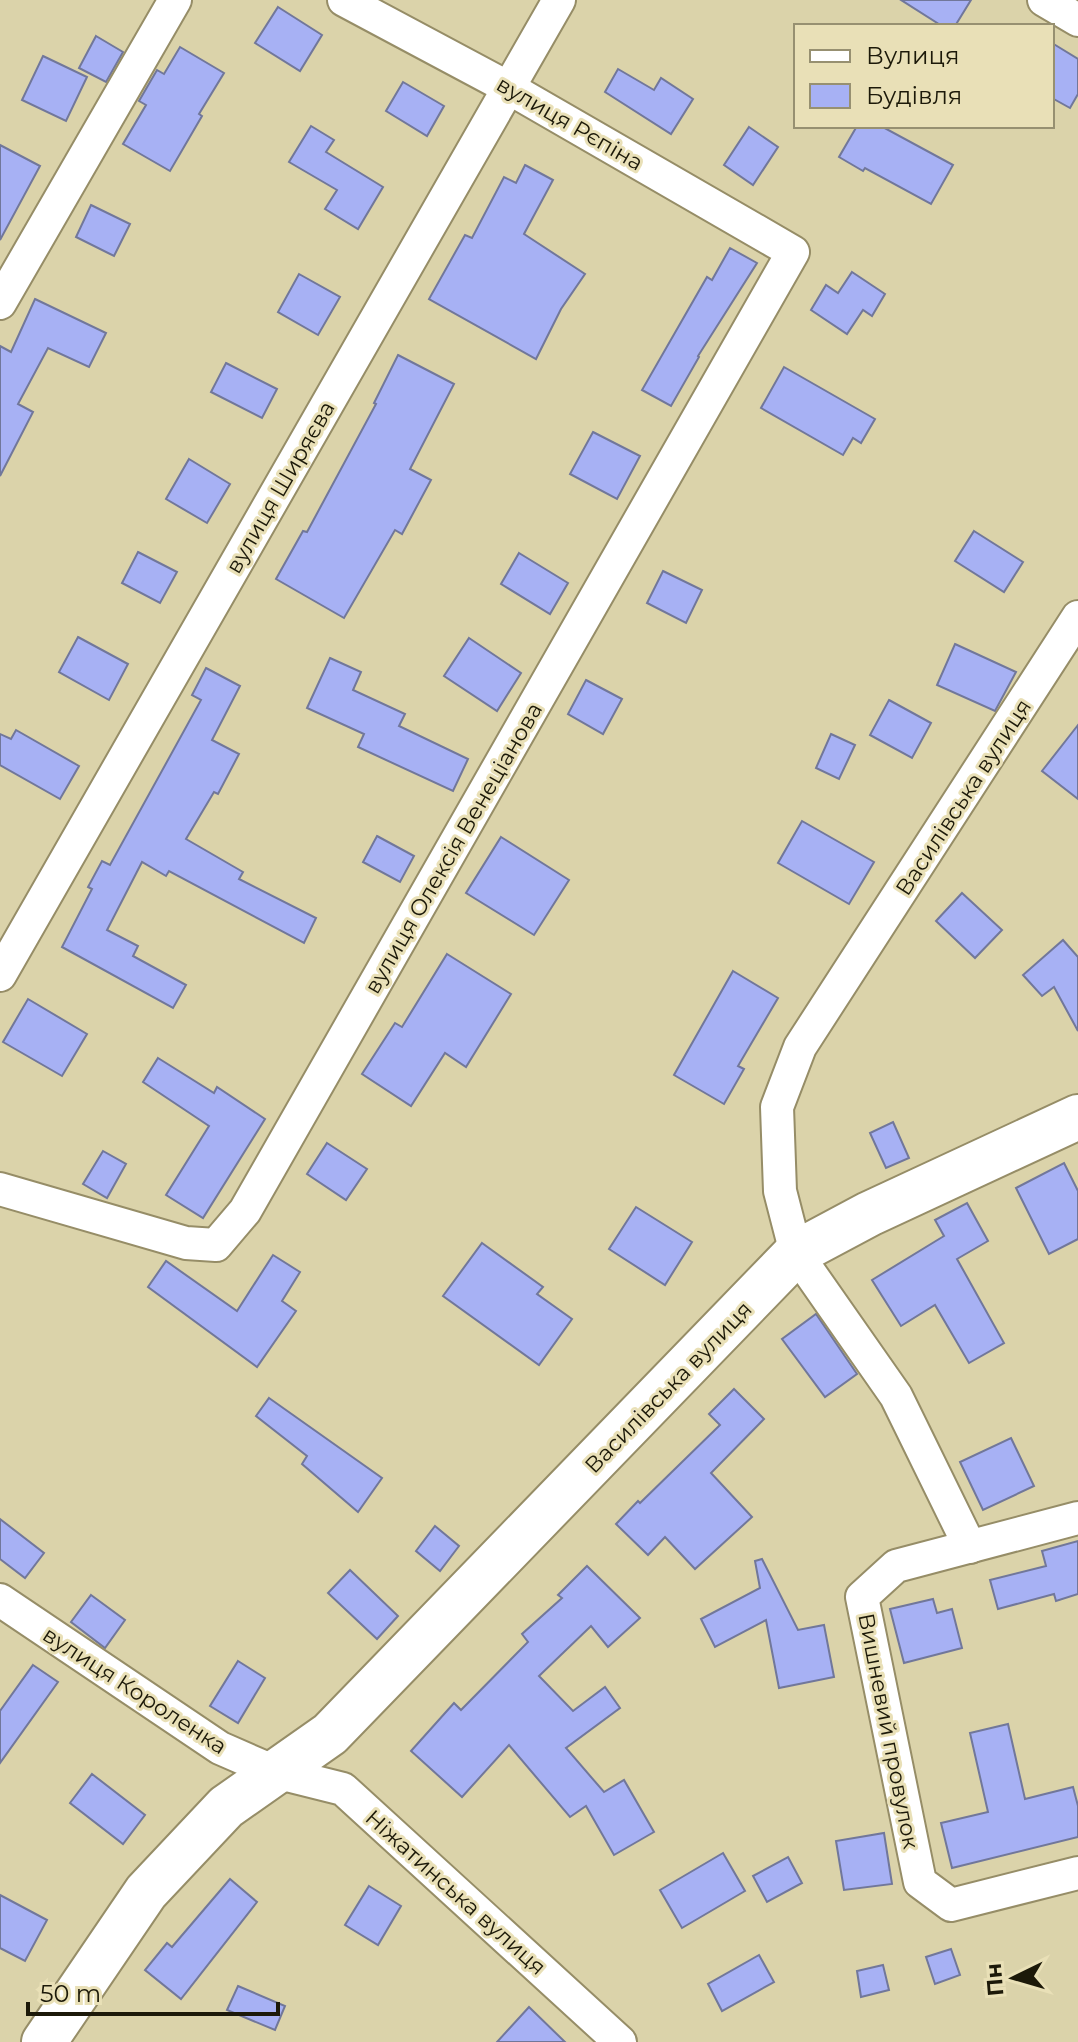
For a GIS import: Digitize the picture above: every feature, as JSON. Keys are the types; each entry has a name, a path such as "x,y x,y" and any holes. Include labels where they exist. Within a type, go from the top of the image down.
{"street":[{"path":"0,303 175,0"},
{"name":"вулиця Рєпіна","path":"344,0 509,88 793,252"},
{"name":"вулиця Ширяєва","path":"0,975 559,0"},
{"path":"1044,0 1078,20"},
{"name":"вулиця Олексія Венеціанова","path":"0,1189 186,1243 216,1245 245,1211 793,252"},
{"name":"Василівська вулиця","path":"44,2042 146,1892 226,1807 330,1734 796,1253 780,1191 777,1107 800,1047 1078,617"},
{"path":"970,1547 896,1396 796,1253 869,1214 1078,1117"},
{"name":"Вишневий провулок","path":"1078,1518 896,1566 862,1597 920,1882 951,1905 1078,1873"},
{"name":"вулиця Короленка","path":"0,1600 220,1748 275,1772"},
{"name":"Ніжатинська вулиця","path":"275,1772 343,1789 620,2042"}],"building":[{"path":"901,0 971,0 956,24 939,24"},
{"path":"278,7 322,35 300,71 255,43"},
{"path":"96,36 123,52 106,82 79,68"},
{"path":"1054,44 1078,59 1078,94 1070,108 1054,99"},
{"path":"180,47 224,73 170,171 123,144 146,105 139,101 157,70 164,74"},
{"path":"43,56 87,77 66,121 22,100"},
{"path":"618,69 654,90 661,78 693,99 671,134 605,92"},
{"path":"403,82 444,106 427,136 386,111"},
{"path":"311,126 334,140 326,152 383,187 358,229 325,209 337,190 289,162"},
{"path":"749,127 778,147 753,185 724,165"},
{"path":"856,128 885,128 953,165 931,204 839,157"},
{"path":"0,145 40,166 0,240"},
{"path":"525,165 553,180 524,234 585,274 561,309 536,359 429,299 465,235 472,238 504,177 516,183"},
{"path":"91,205 130,224 114,256 76,237"},
{"path":"730,248 757,263 698,356 671,406 642,390 707,277 712,280"},
{"path":"852,272 885,294 872,316 863,310 847,334 811,310 826,285 838,293"},
{"path":"299,274 340,297 318,335 278,312"},
{"path":"35,299 106,333 89,367 48,348 18,404 33,412 0,476 0,346 11,352"},
{"path":"398,355 454,384 410,469 431,480 402,534 395,530 344,618 276,579 303,531 307,532 376,404"},
{"path":"226,363 277,389 262,418 211,392"},
{"path":"784,367 875,419 861,443 853,438 843,455 761,408"},
{"path":"593,432 640,456 617,499 570,474"},
{"path":"189,459 230,484 207,523 166,499"},
{"path":"974,531 1023,562 1004,592 955,561"},
{"path":"138,552 177,572 160,603 122,583"},
{"path":"519,553 568,583 550,614 501,584"},
{"path":"663,571 702,590 686,623 647,603"},
{"path":"78,637 128,664 109,700 59,672"},
{"path":"469,638 521,673 497,711 444,676"},
{"path":"955,644 1016,672 995,711 937,685"},
{"path":"330,658 361,672 353,690 405,714 399,726 468,759 453,791 358,747 364,734 307,708"},
{"path":"206,668 240,686 212,740 239,754 218,794 214,792 186,839 243,872 239,879 316,918 304,943 169,871 166,876 142,862 107,930 138,946 133,956 186,985 173,1008 62,947 92,889 88,887 102,861 110,865 201,700 192,695"},
{"path":"586,680 622,699 603,734 568,714"},
{"path":"889,700 931,723 912,758 870,735"},
{"path":"1078,725 1078,799 1042,771"},
{"path":"16,730 79,766 60,799 0,765 0,734 11,739"},
{"path":"831,734 855,745 839,779 816,768"},
{"path":"802,821 874,862 849,904 778,863"},
{"path":"377,836 414,856 400,882 363,862"},
{"path":"501,837 569,880 534,935 466,893"},
{"path":"962,893 1002,930 975,958 936,921"},
{"path":"1063,940 1078,957 1078,1031 1054,987 1042,996 1023,975"},
{"path":"447,954 511,994 466,1067 445,1053 411,1106 362,1074 395,1023 402,1027"},
{"path":"733,971 778,998 738,1066 744,1069 724,1104 674,1075"},
{"path":"28,999 87,1034 62,1076 3,1042"},
{"path":"158,1058 214,1093 217,1087 265,1119 203,1218 166,1195 209,1126 143,1082"},
{"path":"893,1122 909,1158 886,1168 870,1133"},
{"path":"327,1143 367,1169 346,1200 307,1174"},
{"path":"103,1151 126,1164 107,1198 83,1184"},
{"path":"1064,1163 1078,1191 1078,1239 1049,1254 1016,1188"},
{"path":"967,1203 988,1241 957,1259 1004,1343 969,1363 935,1305 901,1326 872,1280 944,1236 935,1220"},
{"path":"636,1207 692,1242 665,1285 609,1249"},
{"path":"482,1243 543,1287 537,1294 572,1319 539,1365 443,1296"},
{"path":"273,1255 300,1272 282,1301 296,1311 257,1367 148,1287 166,1261 237,1311"},
{"path":"816,1314 857,1374 825,1397 782,1339"},
{"path":"734,1389 764,1419 711,1473 752,1517 695,1569 665,1537 648,1555 616,1524 720,1425 709,1414"},
{"path":"269,1398 382,1478 358,1512 302,1464 307,1456 256,1416"},
{"path":"1011,1438 1034,1486 983,1510 960,1462"},
{"path":"0,1519 44,1553 25,1578 0,1559"},
{"path":"435,1526 459,1546 440,1571 416,1551"},
{"path":"1078,1541 1078,1594 1056,1601 1054,1594 998,1609 990,1580 1046,1566 1042,1551"},
{"path":"762,1559 798,1630 824,1625 834,1677 779,1688 766,1620 715,1647 701,1619 760,1588 755,1561"},
{"path":"587,1566 640,1618 608,1647 591,1626 539,1676 573,1711 605,1687 620,1708 566,1748 604,1792 624,1780 654,1832 614,1855 586,1806 570,1817 509,1745 462,1797 411,1751 454,1703 461,1710 528,1642 522,1634 562,1598 558,1595"},
{"path":"350,1570 398,1616 377,1639 328,1593"},
{"path":"91,1595 125,1620 105,1648 71,1622"},
{"path":"933,1599 937,1613 952,1609 962,1648 904,1663 890,1609"},
{"path":"238,1661 265,1678 238,1723 210,1706"},
{"path":"33,1665 58,1682 0,1763 0,1711"},
{"path":"1008,1724 1025,1799 1073,1787 1078,1806 1078,1837 952,1868 941,1823 988,1812 970,1733"},
{"path":"92,1774 145,1815 123,1844 70,1803"},
{"path":"884,1833 892,1884 844,1890 836,1841"},
{"path":"723,1853 745,1891 682,1928 660,1890"},
{"path":"788,1857 802,1883 767,1902 753,1876"},
{"path":"230,1879 257,1902 181,1999 145,1970 167,1943 172,1947"},
{"path":"369,1886 401,1906 378,1945 345,1925"},
{"path":"0,1895 47,1920 25,1961 0,1948"},
{"path":"951,1949 960,1975 935,1984 926,1957"},
{"path":"759,1955 774,1982 722,2011 708,1984"},
{"path":"883,1965 889,1990 861,1997 857,1971"},
{"path":"238,1986 285,2006 275,2030 227,2010"},
{"path":"529,2007 565,2042 497,2042"}]}
